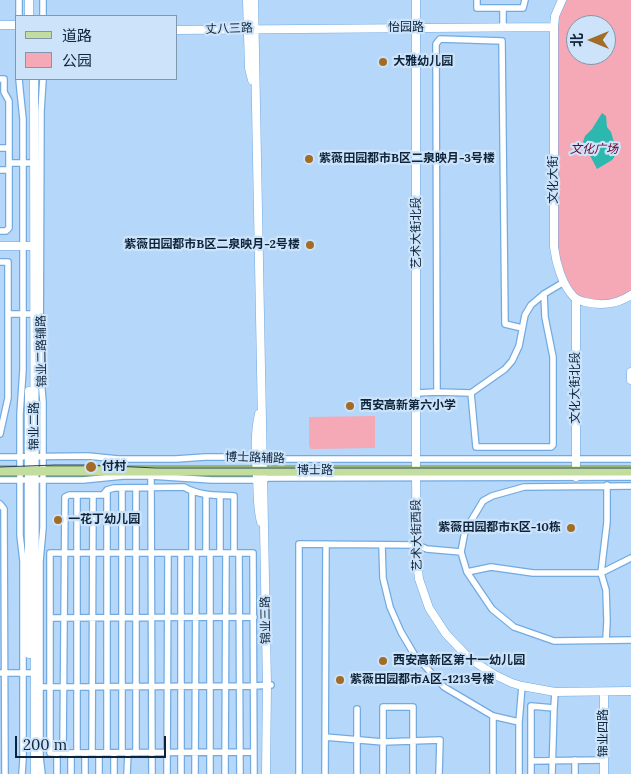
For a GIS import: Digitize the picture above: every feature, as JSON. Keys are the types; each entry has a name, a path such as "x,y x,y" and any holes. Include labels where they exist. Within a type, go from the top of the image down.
{"main road":[{"name":"博士路","path":"0,466 32,468 576,468 631,466"},
{"name":"博士路","path":"0,471 32,468"},
{"name":"博士路","path":"576,468 631,471"}],"street":[{"path":"19,0 19,15"},
{"path":"29,0 29,15"},
{"path":"34,0 34,15"},
{"path":"43,0 43,15"},
{"path":"248,0 252,28 263,468"},
{"path":"254,0 249,68 255,91 263,468"},
{"path":"252,28 259,0"},
{"name":"艺术大街北段","path":"416,0 416,468"},
{"path":"477,0 477,8 503,9 523,8 526,0"},
{"name":"文化大街","path":"562,0 555,16 554,27 554,246 556,260 564,282 576,299"},
{"path":"503,9 503,27"},
{"path":"0,25 15,25"},
{"name":"丈八三路","path":"178,25 252,28"},
{"name":"怡园路","path":"252,28 554,27"},
{"name":"丈八三路","path":"178,30 252,28"},
{"path":"0,30 15,30"},
{"path":"437,392 436,44 440,40 502,41 504,324 522,328"},
{"path":"0,79 4,78 2,92 9,101 9,228 6,231 0,231"},
{"path":"9,163 29,163 20,80"},
{"name":"锦业二路","path":"29,80 29,314 32,468 29,774"},
{"name":"锦业二路","path":"29,163 34,80"},
{"name":"锦业二路辅路","path":"42,774 37,687 40,560 43,528 32,468 43,402 40,367 40,278 41,111 44,80"},
{"path":"0,148 9,148"},
{"path":"0,170 9,170"},
{"path":"0,246 29,246"},
{"path":"0,262 8,262 8,398 0,434"},
{"path":"417,393 471,393 504,369 512,360 519,346 525,315 531,305 544,294 564,282"},
{"path":"471,393 476,447 551,447 554,445 553,357 545,317 544,294"},
{"path":"576,299 604,304 626,299 631,295"},
{"name":"文化大街北段","path":"576,299 576,468"},
{"path":"8,314 29,314"},
{"path":"631,372 631,380"},
{"path":"0,381 8,381"},
{"name":"博士路辅路","path":"0,457 32,468 83,480 123,476 151,476 212,480 263,468"},
{"path":"576,468 631,459"},
{"name":"博士路辅路","path":"0,480 32,468"},
{"name":"锦业三路","path":"263,468 269,684 266,774"},
{"name":"锦业三路","path":"263,468 271,774"},
{"name":"艺术大街西段","path":"416,468 417,572 429,608 446,634 463,653 487,671 522,686 555,692 631,691"},
{"path":"576,468 631,477"},
{"path":"151,476 152,774"},
{"path":"606,640 606,590 601,573 607,522 607,485"},
{"path":"631,486 524,487 492,496 483,501 465,531 461,552 467,572 492,609 514,627 554,641 631,640"},
{"path":"57,774 64,686 65,497 69,495 103,495 108,490 114,488 184,487 192,492 206,496 234,496 239,618 240,774"},
{"path":"122,488 122,686 127,774"},
{"path":"136,488 136,753"},
{"path":"108,490 108,686 110,753 114,774"},
{"path":"192,492 196,618 196,774"},
{"path":"71,774 74,753 77,686 77,495"},
{"path":"93,495 93,686 96,753 99,774"},
{"path":"206,496 210,618 210,774"},
{"path":"220,496 225,618 225,774"},
{"path":"0,504 4,509 2,674 5,774"},
{"path":"299,774 299,544 416,545 428,550 461,552"},
{"path":"325,774 326,544"},
{"path":"382,545 383,578 390,607 401,632 414,654 444,687 492,716 519,722"},
{"path":"254,752 50,753 50,553 254,553 254,618 254,686 254,752 254,774"},
{"path":"167,774 168,553"},
{"path":"181,553 181,774"},
{"path":"467,572 491,568 533,573 601,573 631,558"},
{"path":"50,618 254,618"},
{"path":"2,674 29,674 22,774"},
{"name":"锦业二路","path":"29,674 37,687 34,774"},
{"path":"37,687 254,686 269,684"},
{"path":"519,774 519,722 522,686"},
{"path":"552,774 555,692"},
{"name":"锦业四路","path":"604,692 604,774"},
{"path":"383,774 383,706 413,707 413,774"},
{"path":"531,774 531,706 554,708"},
{"path":"357,709 357,774"},
{"path":"492,716 492,774"},
{"path":"325,738 383,742 440,740 439,774"},
{"path":"85,753 85,774"},
{"path":"531,760 604,760"},
{"path":"575,760 575,774"}],"green space":[{"name":"文化广场","path":"567,0 631,0 631,292 621,298 603,301 590,300 580,296 564,276 560,265 557,245 559,14"},
{"path":"375,416 375,448 311,449 309,446 309,417"}],"shaded area":[{"path":"602,113 606,116 607,127 611,132 617,153 612,160 597,169 583,142 585,136"}],"tram line":[{"path":"0,467 91,465 156,468 631,468"}],"place":[{"name":"大雅幼儿园","path":"383,62"},
{"name":"紫薇田园都市B区二泉映月-3号楼","path":"309,159"},
{"name":"紫薇田园都市B区二泉映月-2号楼","path":"310,245"},
{"name":"西安高新第六小学","path":"350,406"},
{"name":"付村","path":"91,467"},
{"name":"一花丁幼儿园","path":"58,520"},
{"name":"紫薇田园都市K区-10栋","path":"571,528"},
{"name":"西安高新区第十一幼儿园","path":"383,661"},
{"name":"紫薇田园都市A区-1213号楼","path":"340,680"}]}
